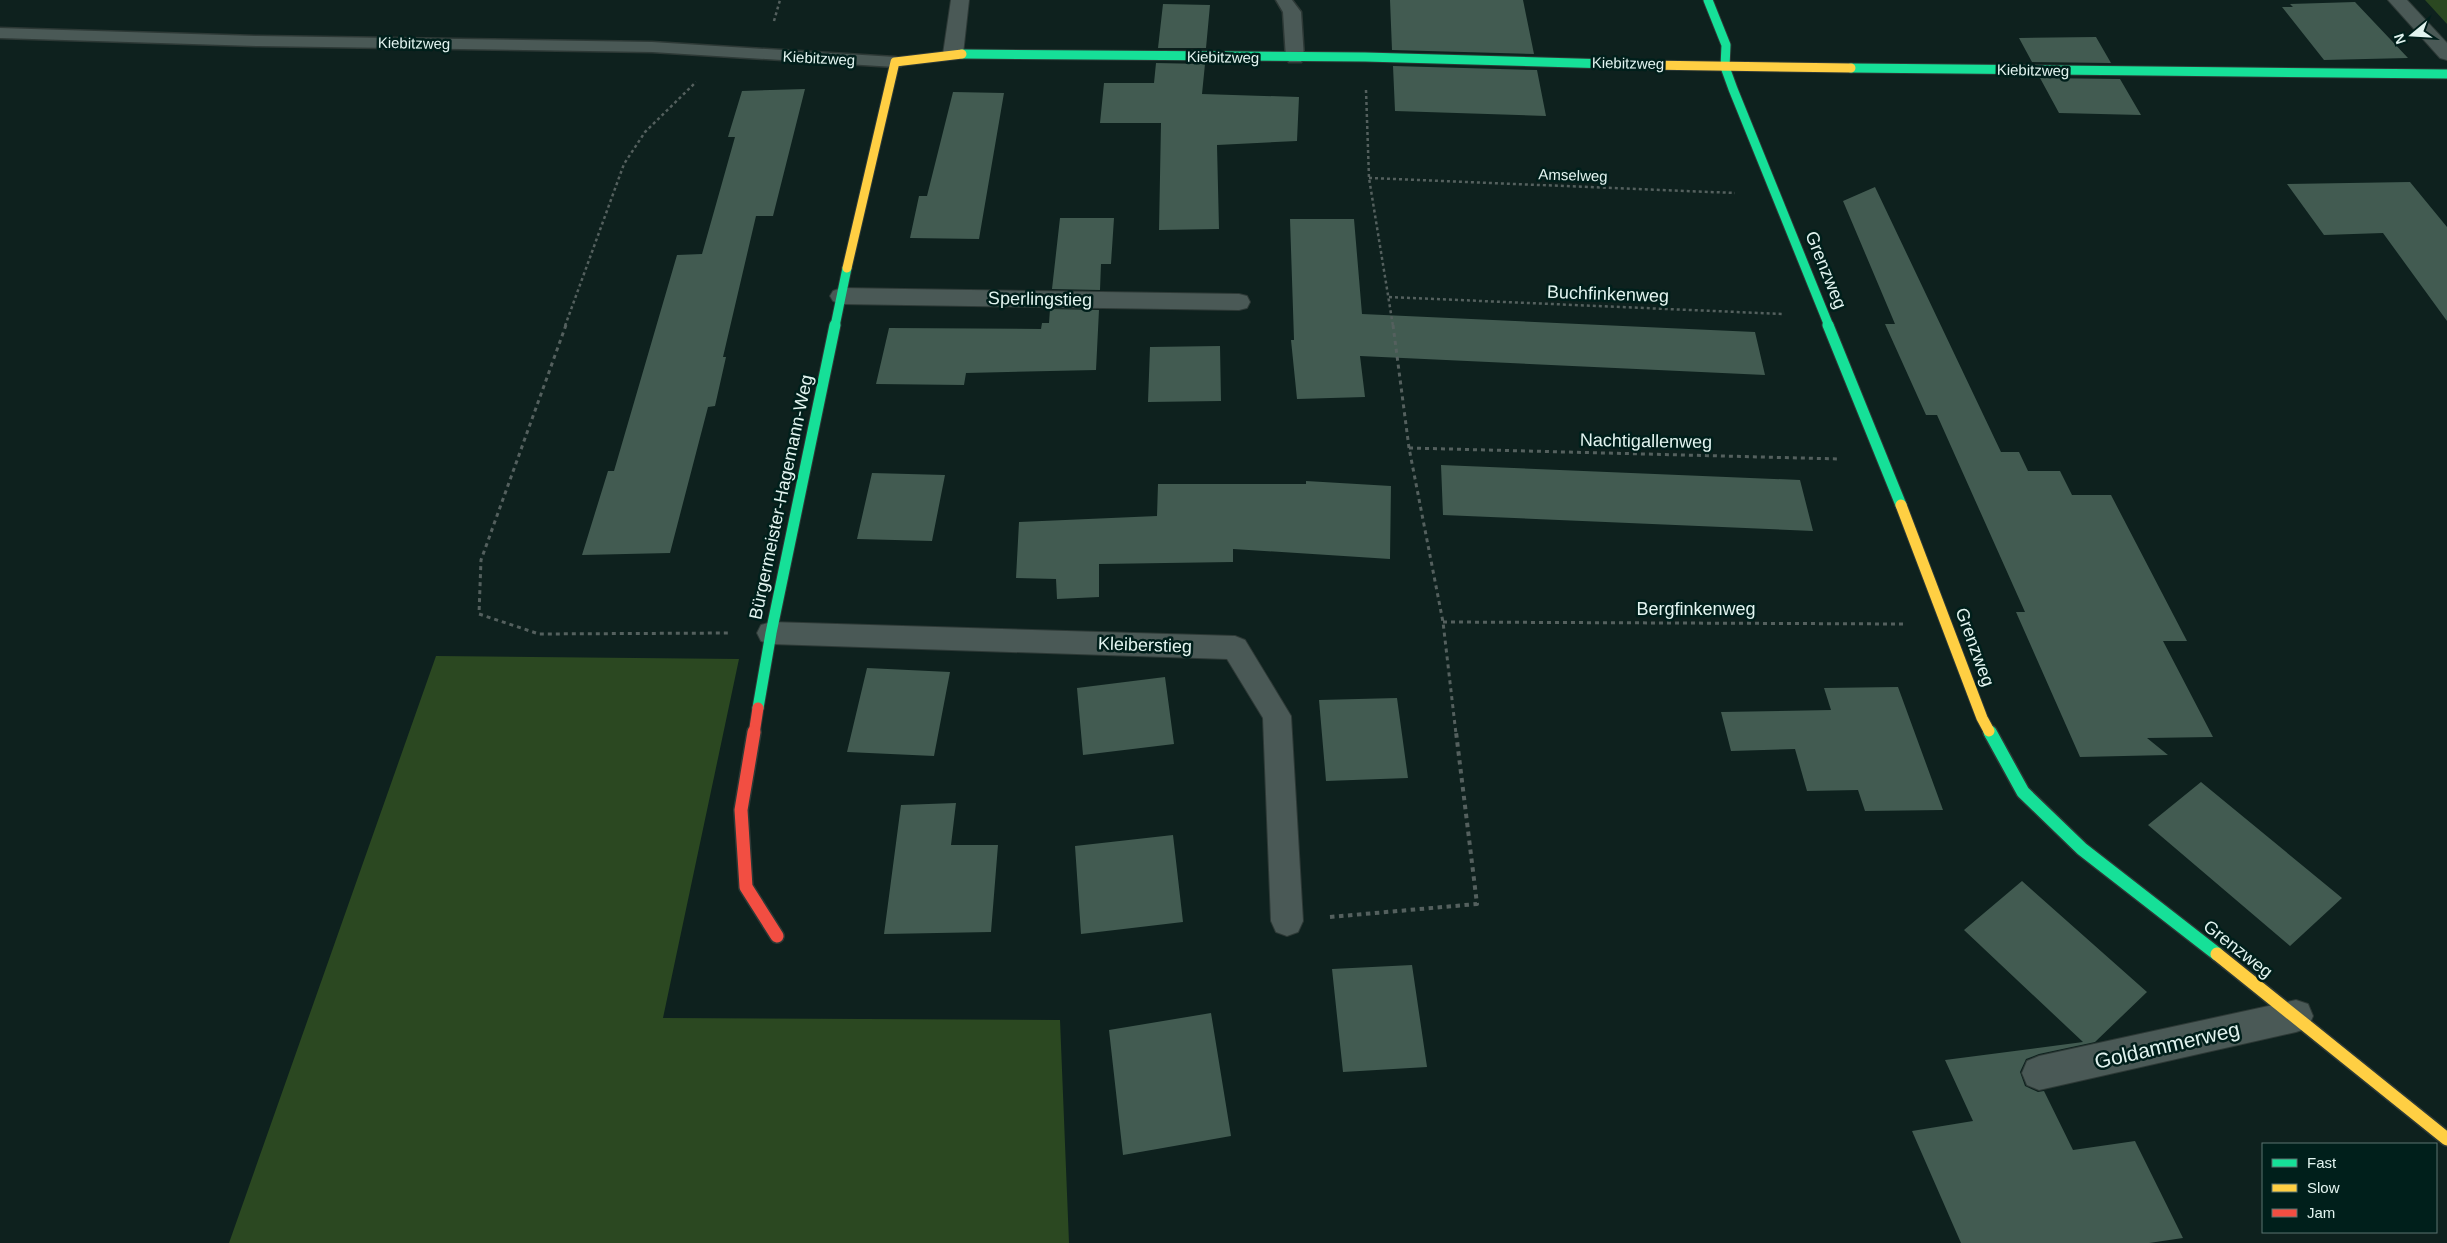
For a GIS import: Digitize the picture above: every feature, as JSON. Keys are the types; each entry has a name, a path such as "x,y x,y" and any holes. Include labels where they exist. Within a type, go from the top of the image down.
{"street":[{"path":"953,54 960,0"},
{"name":"Grenzweg","path":"1708,0 1726,45 1726,68 1884,460 1948,624 1982,718 2023,792 2082,848 2296,1016 2447,1139"},
{"path":"2398,0 2447,54"},
{"name":"Kiebitzweg","path":"895,62 953,54 1295,58 1365,57 1726,68 2447,74"},
{"name":"Bürgermeister-Hagemann-Weg","path":"777,936 746,887 741,810 771,632 841,296 895,62"},
{"name":"Sperlingstieg","path":"841,296 1239,302"},
{"name":"Kleiberstieg","path":"771,632 1235,648 1277,716 1287,921"},
{"name":"Goldammerweg","path":"2039,1073 2296,1016"}],"lane":[{"path":"1284,0 1292,12 1295,58"},
{"name":"Kiebitzweg","path":"0,34 258,41 652,47 895,62"}],"path":[{"path":"727,52 645,132 624,164 481,560 479,614 539,634 771,632"},
{"path":"1287,921 1478,904 1443,622 1408,448 1389,297 1368,178 1365,57"},
{"name":"Amselweg","path":"1368,178 1776,195"},
{"name":"Buchfinkenweg","path":"1389,297 1826,316"},
{"name":"Nachtigallenweg","path":"1408,448 1884,460"},
{"name":"Bergfinkenweg","path":"1443,622 1948,624"}],"green space":[{"path":"2425,0 2447,0 2447,24"},
{"path":"436,656 739,659 663,1018 1060,1020 1069,1243 229,1243"}],"building":[{"path":"1390,0 1523,0 1534,54 1392,50"},
{"path":"2355,2 2408,58 2324,60 2282,7 2293,7 2290,4"},
{"path":"1163,4 1210,5 1206,48 1158,48"},
{"path":"2096,37 2111,63 2032,62 2019,38"},
{"path":"1156,63 1205,64 1202,94 1299,97 1297,141 1217,145 1219,229 1159,230 1161,123 1100,123 1104,83 1154,83"},
{"path":"1393,66 1537,70 1546,116 1395,111"},
{"path":"2040,78 2120,79 2141,115 2059,113"},
{"path":"805,89 773,216 756,216 723,357 726,357 715,406 708,407 670,553 582,555 608,471 614,471 677,255 702,254 735,137 728,137 742,91"},
{"path":"953,92 1004,93 979,239 910,238 919,196 927,196"},
{"path":"2410,182 2447,227 2447,321 2383,233 2324,235 2287,184"},
{"path":"1875,187 2001,452 2019,452 2028,471 2060,471 2072,495 2111,495 2187,641 2163,641 2213,737 2147,738 2168,755 2080,757 2016,612 2025,612 1937,415 1926,415 1885,324 1895,324 1843,201"},
{"path":"1060,218 1114,218 1111,264 1101,264 1100,290 1052,289"},
{"path":"1290,219 1354,219 1362,314 1755,332 1765,375 1360,356 1365,397 1297,399 1291,340 1294,340"},
{"path":"1050,309 1099,310 1096,370 966,373 964,385 876,384 889,328 1041,329 1042,323 1049,323"},
{"path":"1220,346 1221,401 1148,402 1150,347"},
{"path":"1441,465 1800,480 1813,531 1443,515"},
{"path":"872,473 945,475 932,541 857,539"},
{"path":"1306,481 1391,486 1390,559 1233,549 1233,562 1099,564 1099,597 1057,599 1056,579 1016,578 1019,522 1157,516 1158,484 1306,484"},
{"path":"867,668 950,672 934,756 847,752"},
{"path":"1165,677 1174,744 1083,755 1077,688"},
{"path":"1898,687 1943,810 1865,811 1858,790 1807,791 1795,749 1731,751 1721,712 1831,710 1824,688"},
{"path":"1397,698 1408,778 1326,781 1319,700"},
{"path":"2201,782 2342,898 2290,946 2148,825"},
{"path":"956,803 951,845 998,845 991,932 884,934 901,805"},
{"path":"1173,835 1183,922 1081,934 1075,846"},
{"path":"2022,881 2147,992 2095,1042 2039,1054 2026,1059 2020,1072 2025,1086 2038,1092 2044,1091 2073,1150 2135,1141 2183,1238 2149,1243 1961,1243 1912,1131 1973,1121 1945,1060 2083,1042 1964,930"},
{"path":"1412,965 1427,1067 1343,1072 1332,969"},
{"path":"1211,1013 1231,1136 1123,1155 1109,1030"}],"traffic: fast":[{"path":"1708,0 1726,45 1725,67 1733,89 1901,505"},
{"path":"962,54 1365,57 1645,65"},
{"path":"1851,68 2447,74"},
{"path":"758,708 771,633 847,268"},
{"path":"1989,731 2023,792 2082,849 2217,954"}],"traffic: slow":[{"path":"847,268 895,62 962,54"},
{"path":"1645,65 1851,68"},
{"path":"1901,505 1982,718 1989,731"},
{"path":"2217,954 2447,1139"}],"traffic: jam":[{"path":"758,708 741,810 746,887 777,936"}]}
